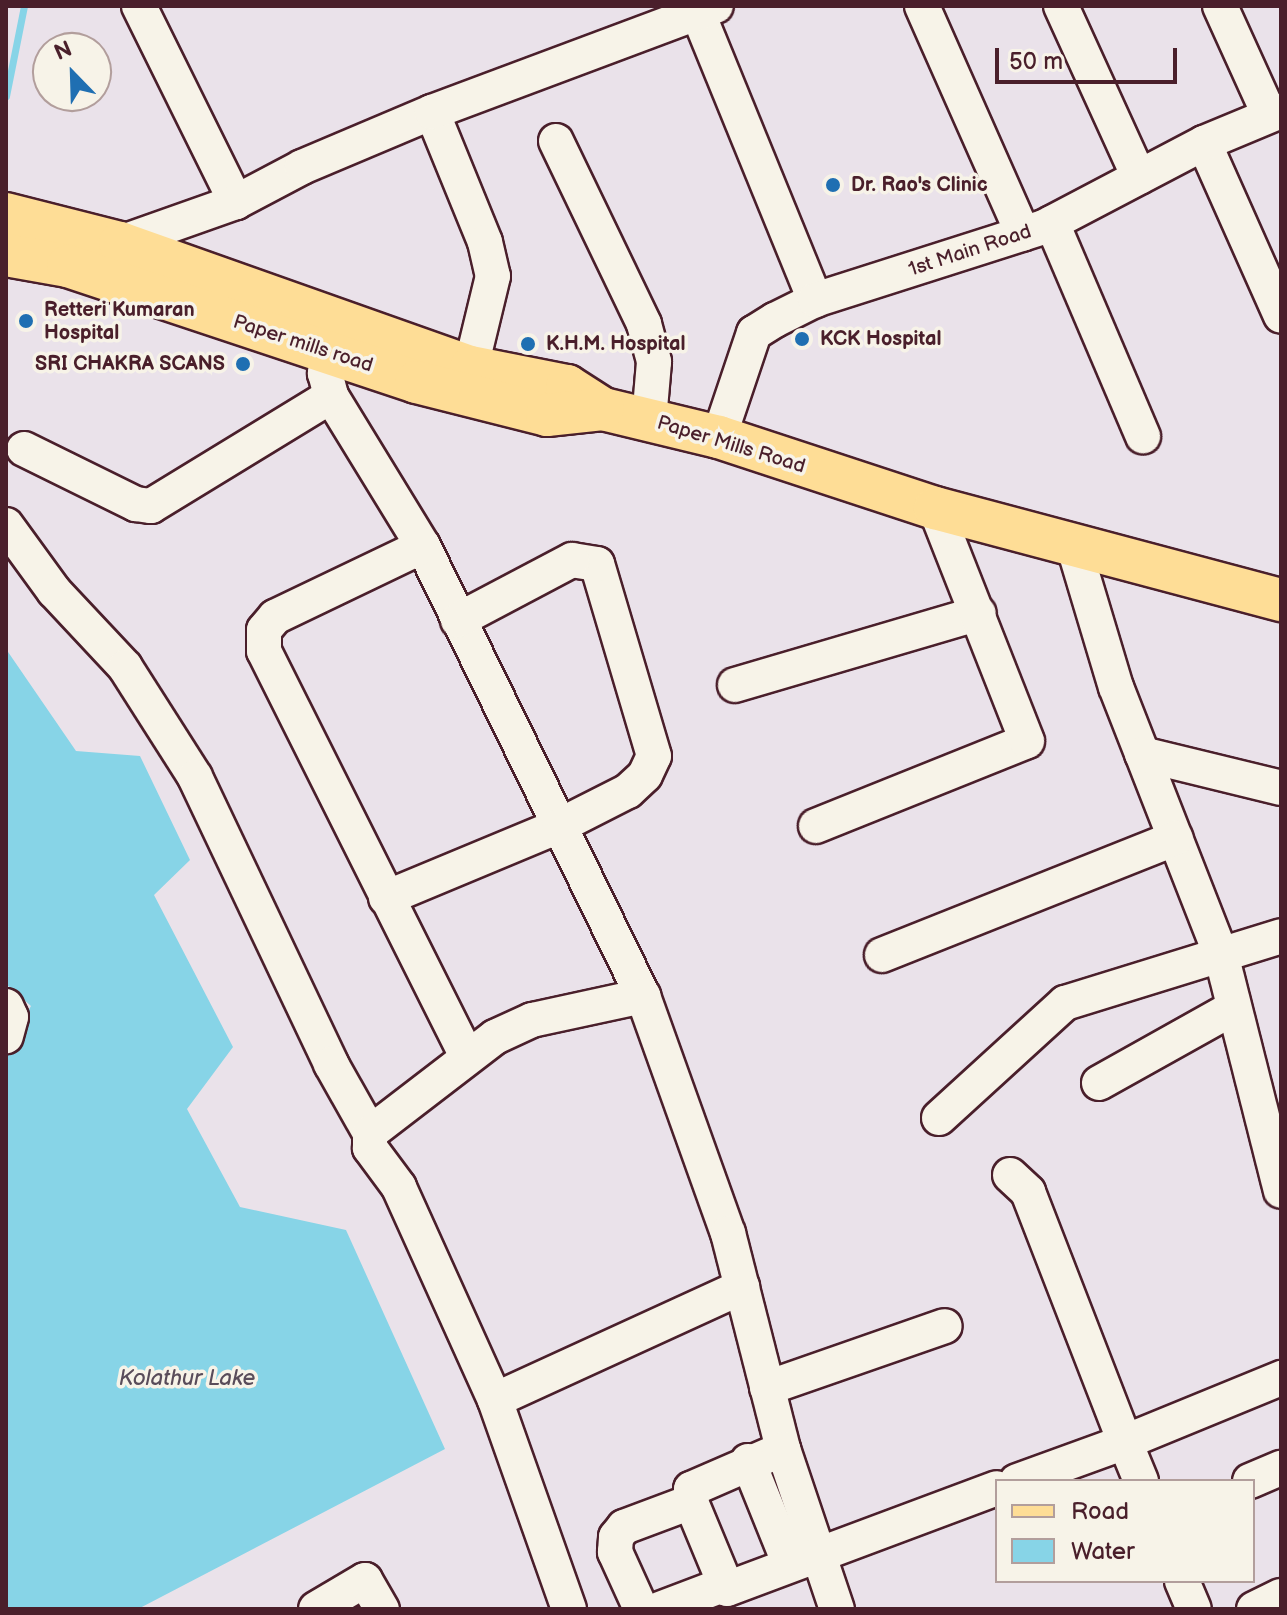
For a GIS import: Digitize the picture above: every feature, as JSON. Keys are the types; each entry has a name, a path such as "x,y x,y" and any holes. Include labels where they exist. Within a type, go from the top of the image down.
{"main road":[{"name":"Paper Mills Road","path":"6,214 120,243 471,367 567,386 603,409 719,437 935,508 1281,600"},
{"name":"Paper mills road","path":"6,255 68,266 333,354 547,415 603,409"}],"street":[{"path":"139,6 236,202"},
{"path":"922,6 1143,436"},
{"path":"1061,6 1139,177"},
{"path":"1220,6 1275,112"},
{"path":"120,243 236,202 302,167 432,112 703,9 815,300"},
{"path":"432,112 485,242 493,276 471,367"},
{"name":"1st Main Road","path":"719,437 754,333 815,300 1038,228 1204,143 1275,112"},
{"path":"556,141 644,324 654,362 649,420"},
{"path":"1204,143 1281,316"},
{"path":"333,354 325,373 331,396 423,546 643,996 728,1233 742,1287 783,1449 776,1511"},
{"path":"24,449 136,504 151,506 331,396"},
{"path":"816,826 1027,741 935,508"},
{"path":"6,525 54,591 125,667 195,777 331,1064 370,1133 374,1157 399,1187 495,1400 569,1609"},
{"path":"1073,544 1142,754 1222,958 1233,1008 1267,1074 1281,1191"},
{"path":"423,546 275,617 264,630 264,651 467,1057"},
{"path":"386,898 559,826 628,791 654,756 597,564 572,560 458,620"},
{"path":"735,685 979,613"},
{"path":"1142,754 1281,788"},
{"path":"882,955 1176,838"},
{"path":"939,1118 1065,1003 1222,958 1281,936"},
{"path":"370,1133 467,1057 532,1020 643,996"},
{"path":"6,1006 11,1017 6,1036"},
{"path":"1099,1083 1233,1008"},
{"path":"1010,1175 1028,1192 1140,1479"},
{"path":"495,1400 742,1287"},
{"path":"767,1388 945,1326"},
{"path":"1023,1479 1125,1442 1281,1378"},
{"path":"723,1585 691,1502 691,1489 699,1482 783,1449"},
{"path":"748,1461 804,1559 837,1609"},
{"path":"1255,1479 1281,1468"},
{"path":"660,1609 723,1585 735,1589 804,1559 995,1489"},
{"path":"641,1609 615,1552 616,1537 624,1527 691,1502"},
{"path":"316,1609 365,1580 382,1609"},
{"path":"1183,1583 1194,1609"},
{"path":"1254,1609 1281,1596"}],"water":[{"name":"Kolathur Lake","path":"6,649 76,751 140,756 190,860 154,895 233,1047 187,1109 240,1207 346,1230 445,1449 138,1609 6,1609 6,1052 31,1006 6,984"}],"waterway":[{"path":"6,96 24,6"}],"place":[{"name":"Dr. Rao's Clinic","path":"833,185"},
{"name":"Retteri Kumaran Hospital","path":"26,321"},
{"name":"KCK Hospital","path":"802,339"},
{"name":"K.H.M. Hospital","path":"528,344"},
{"name":"SRI CHAKRA SCANS","path":"243,364"}]}
